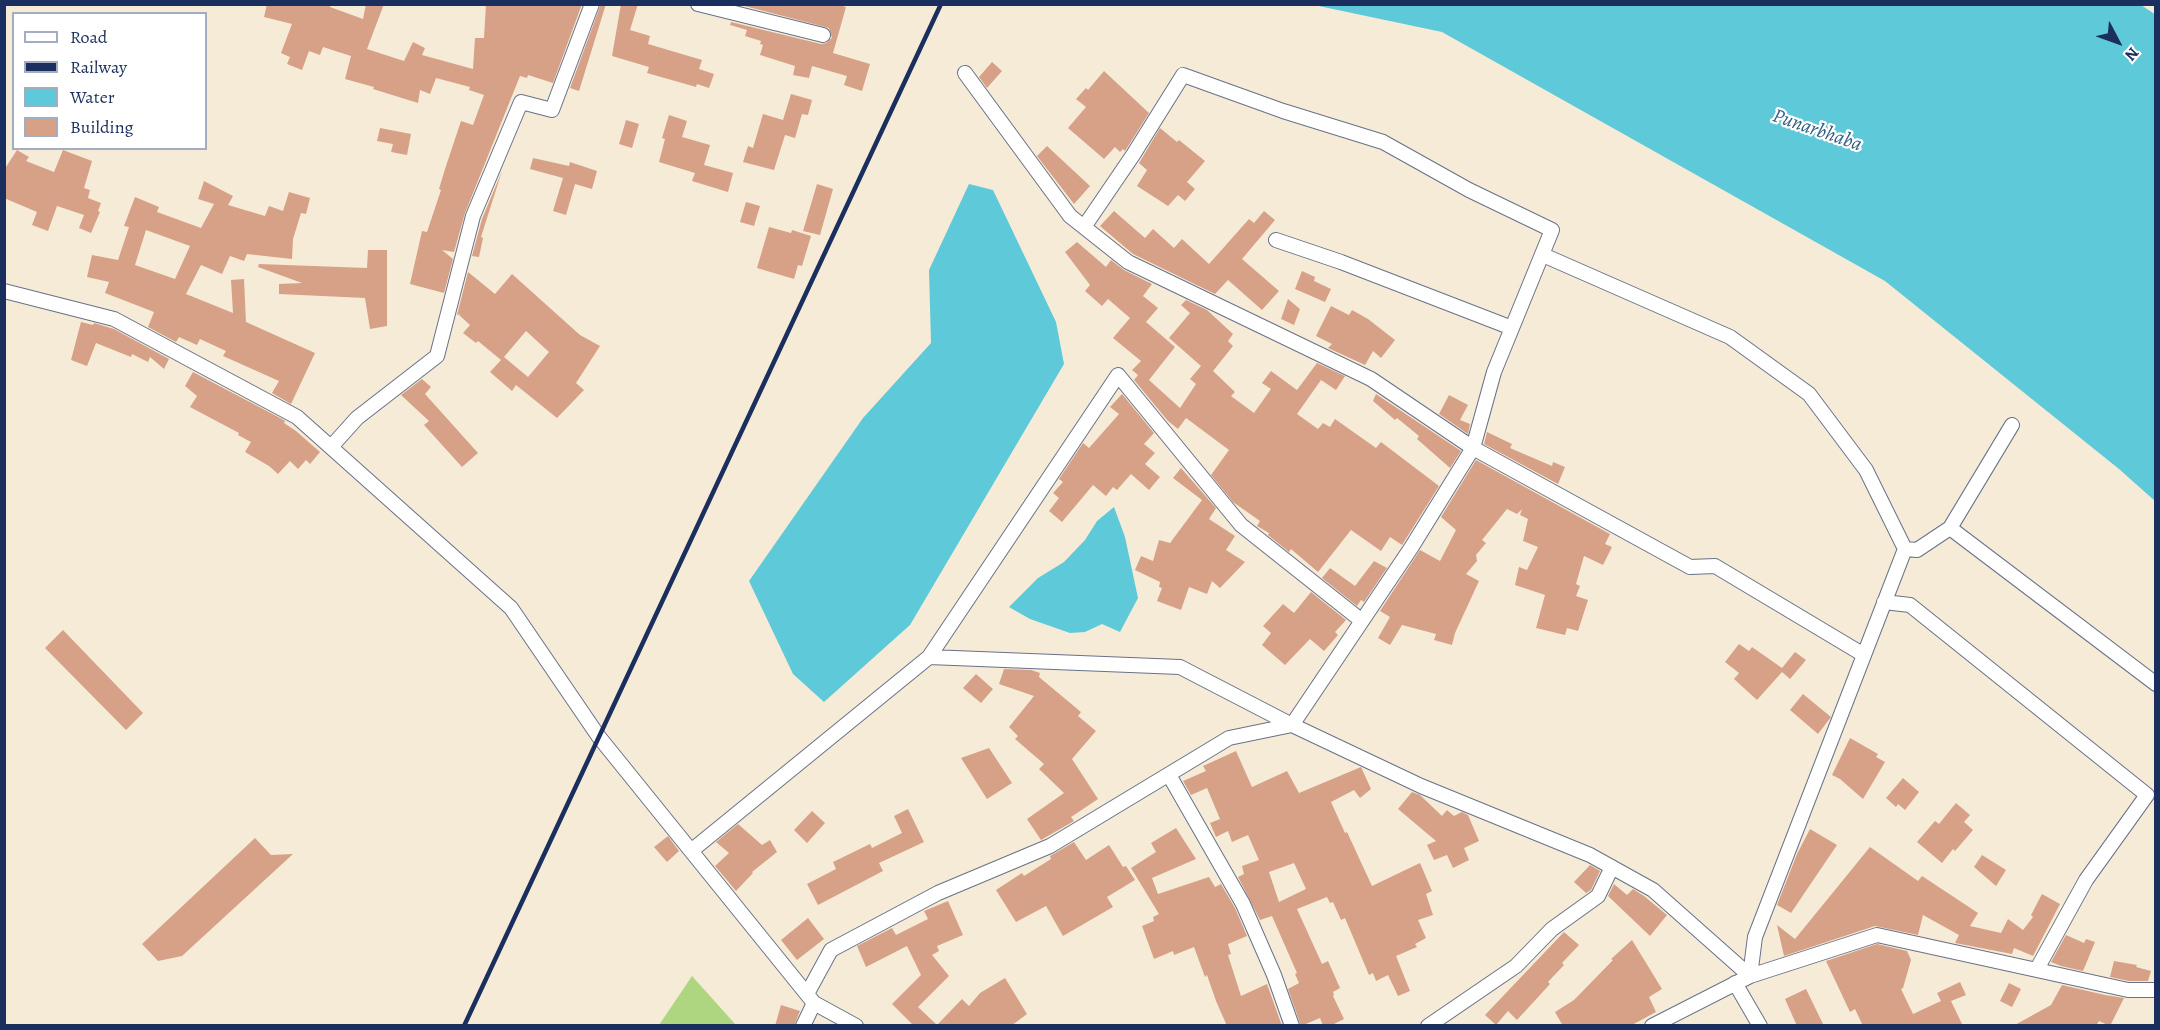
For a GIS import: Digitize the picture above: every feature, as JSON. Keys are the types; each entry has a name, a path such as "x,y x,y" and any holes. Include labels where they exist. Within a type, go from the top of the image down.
{"street":[{"path":"331,447 357,418 437,356 473,216 521,102 552,110 591,4"},
{"path":"698,4 823,35"},
{"path":"965,73 1070,216 1128,262 1371,379 1473,448 1690,567 1715,566 1864,655"},
{"path":"803,1026 810,999 831,950 938,893 1050,846 1229,738 1292,725 1411,548 1473,448 1494,372 1552,230 1468,190 1383,142 1283,111 1183,75 1084,227"},
{"path":"1276,240 1341,262 1512,328"},
{"path":"1543,255 1730,337 1809,393 1866,470 1905,549 1755,937 1750,976"},
{"path":"4,291 114,319 297,417 511,608 599,737 810,999 856,1026"},
{"path":"691,851 929,657 1118,375 1241,525 1362,621"},
{"path":"1905,549 1917,550 1950,528 2012,425"},
{"path":"1950,528 2156,684"},
{"path":"1884,602 1910,605 2151,790 2086,880 2037,969"},
{"path":"929,657 1180,667 1292,725 1421,786 1590,855 1653,890 1750,976"},
{"path":"1169,775 1243,904 1274,975 1292,1026"},
{"path":"1428,1026 1516,966 1552,929 1598,896 1612,867"},
{"path":"1652,1026 1750,976 1877,935 2128,990 2156,990"},
{"path":"1735,983 1760,1026"}],"green space":[{"path":"692,976 736,1025 659,1025"}],"water":[{"name":"Punarbhaba","path":"1314,5 2141,5 2156,15 2155,501 2119,469 1885,281 1442,32"},
{"path":"969,184 993,190 1056,322 1064,364 910,625 824,702 793,674 749,581 863,418 931,343 929,270"},
{"path":"1114,507 1125,537 1138,598 1120,632 1102,624 1085,632 1070,633 1030,619 1009,607 1038,578 1064,562 1085,540 1097,521"}],"building":[{"path":"267,4 330,4 330,7 363,19 366,4 384,4 367,49 404,61 413,42 425,48 422,55 473,69 475,38 484,38 486,4 582,4 553,83 528,75 527,78 520,76 465,213 454,252 442,250 453,259 444,293 410,284 422,231 427,232 461,121 473,125 484,95 469,90 470,87 436,78 430,94 420,90 418,103 345,79 351,56 323,47 320,55 309,51 302,70 287,64 290,57 281,53 292,24 264,17"},
{"path":"601,4 606,4 579,91 570,88"},
{"path":"621,4 638,4 630,30 650,36 648,44 702,60 699,69 714,74 709,88 697,84 696,87 647,73 649,67 612,56"},
{"path":"737,4 836,4 846,7 833,53 870,64 862,91 844,85 847,76 812,66 809,78 793,75 795,66 760,55 763,45 760,44 761,41 745,36 747,30 730,25 731,22 821,44 832,38 829,28"},
{"path":"992,62 1002,71 987,88 979,77"},
{"path":"1104,71 1149,113 1125,151 1123,149 1120,152 1115,147 1104,159 1068,128 1086,107 1076,99 1086,88 1088,90"},
{"path":"791,94 812,100 808,115 802,114 795,138 785,135 774,170 743,162 748,146 753,148 763,114 783,120"},
{"path":"669,115 687,121 682,137 710,145 704,165 733,173 728,192 692,181 695,173 659,162 665,139 662,138"},
{"path":"626,120 639,124 632,148 619,144"},
{"path":"380,128 411,134 407,155 391,152 393,144 377,141"},
{"path":"1160,128 1205,161 1187,182 1195,189 1185,201 1178,195 1168,206 1137,186 1147,170 1139,163"},
{"path":"1047,146 1090,186 1074,204 1037,156"},
{"path":"17,150 29,157 26,161 54,172 63,150 92,161 84,188 90,190 88,198 101,203 98,211 100,212 91,233 79,228 84,215 57,206 48,231 32,225 37,212 4,198 4,170"},
{"path":"533,158 569,166 570,162 597,171 592,189 575,184 566,215 553,211 563,178 530,169"},
{"path":"502,171 481,237 483,238 479,257 472,256 482,219"},
{"path":"204,181 233,196 228,205 265,216 269,206 283,211 289,192 310,198 306,214 301,213 293,239 292,259 247,254 244,261 230,256 222,274 201,265 186,294 233,313 231,280 244,279 246,322 315,353 291,404 272,393 279,381 223,356 226,351 200,339 197,345 179,337 176,342 148,327 154,312 105,293 109,282 87,277 92,255 118,260 129,227 124,226 135,197 159,207 157,212 201,228 214,204 198,199","holes":["146,230 190,246 175,279 135,265"]},
{"path":"817,184 833,189 820,235 803,231"},
{"path":"746,202 760,206 754,226 740,222"},
{"path":"1114,211 1145,238 1153,229 1174,248 1182,239 1209,264 1249,219 1254,223 1264,211 1275,220 1242,259 1279,291 1262,310 1228,280 1215,294 1133,254 1100,226"},
{"path":"769,227 791,233 792,230 811,236 802,266 798,265 794,279 757,268"},
{"path":"1077,242 1106,267 1111,260 1124,270 1152,284 1143,296 1158,308 1146,322 1175,347 1149,380 1180,408 1196,384 1190,379 1201,366 1169,338 1190,313 1181,305 1186,300 1207,310 1233,334 1228,341 1233,346 1213,371 1235,392 1231,396 1254,413 1271,389 1262,383 1271,371 1297,390 1317,363 1345,376 1336,390 1321,380 1297,414 1318,429 1323,423 1330,427 1335,419 1376,448 1381,442 1439,486 1402,545 1390,537 1381,551 1351,530 1318,572 1291,549 1289,552 1268,535 1269,533 1257,526 1260,521 1233,502 1211,475 1229,450 1186,418 1178,429 1168,421 1134,380 1138,375 1132,370 1141,361 1113,338 1130,318 1108,299 1102,306 1085,291 1090,285 1065,252"},
{"path":"368,250 387,250 387,326 370,329 365,298 279,294 279,284 302,283 258,267 259,264 367,268"},
{"path":"1302,271 1315,277 1314,281 1331,289 1325,302 1295,289"},
{"path":"468,272 495,294 512,274 580,335 600,346 576,383 584,390 557,418 516,385 512,391 490,372 501,360 478,341 476,343 463,333 470,325 459,315 461,314 457,315","holes":["526,331 549,352 528,377 504,357"]},
{"path":"1288,299 1300,309 1294,325 1281,319"},
{"path":"1331,306 1349,315 1352,310 1395,340 1381,358 1373,351 1365,365 1328,348 1332,344 1316,336"},
{"path":"81,322 114,329 169,359 164,369 150,357 148,362 132,354 131,357 96,343 87,366 71,360"},
{"path":"193,372 282,419 320,452 310,464 306,460 298,469 290,461 278,474 245,452 251,442 238,435 239,433 190,407 197,396 185,386"},
{"path":"422,379 431,387 425,394 478,453 462,467 424,425 429,421 401,395"},
{"path":"1122,394 1154,433 1144,444 1155,453 1145,464 1160,477 1149,490 1131,474 1117,490 1113,487 1106,496 1093,485 1062,522 1049,511 1059,498 1053,493 1063,482 1059,479 1083,443 1089,448 1119,414 1110,407"},
{"path":"1376,394 1461,451 1450,468 1417,439 1419,436 1373,401"},
{"path":"1449,395 1468,405 1460,420 1470,424 1468,434 1439,414"},
{"path":"1487,432 1512,444 1510,448 1552,466 1553,462 1565,467 1558,484 1484,444"},
{"path":"1476,460 1610,534 1605,544 1612,547 1603,565 1584,556 1576,584 1580,586 1576,596 1588,600 1578,631 1567,628 1565,635 1536,628 1545,595 1515,585 1519,567 1527,570 1538,547 1523,541 1528,519 1520,515 1522,509 1517,514 1507,509 1482,540 1486,543 1476,555 1477,561 1466,574 1479,581 1455,633 1452,645 1434,640 1436,634 1402,625 1390,645 1378,638 1390,617 1380,611 1420,550 1440,561 1456,530 1441,517"},
{"path":"1181,468 1216,508 1209,519 1235,536 1226,550 1245,562 1220,588 1212,581 1207,594 1189,587 1181,610 1157,601 1162,588 1159,587 1160,582 1135,570 1141,556 1153,561 1159,540 1170,543 1202,500 1173,478"},
{"path":"1374,561 1387,568 1364,602 1361,600 1357,606 1322,578 1330,568 1355,586"},
{"path":"1311,592 1346,620 1335,632 1338,635 1324,651 1310,639 1285,665 1262,645 1271,633 1263,626 1283,604 1294,613"},
{"path":"63,630 143,713 126,730 45,648"},
{"path":"1739,644 1749,651 1752,647 1782,668 1795,652 1806,660 1790,679 1782,672 1757,700 1734,679 1739,673 1725,662"},
{"path":"1004,669 1031,670 1040,673 1039,677 1081,712 1078,716 1096,731 1072,759 1098,799 1071,817 1074,821 1041,840 1027,819 1064,793 1039,769 1044,764 1015,739 1018,736 1009,727 1034,696 999,684"},
{"path":"976,674 993,689 981,703 963,688"},
{"path":"1803,694 1831,717 1818,734 1790,710"},
{"path":"1850,738 1878,754 1876,757 1885,762 1863,799 1832,775"},
{"path":"989,748 1012,783 987,799 961,758"},
{"path":"1236,751 1252,787 1287,771 1299,793 1361,767 1371,789 1360,798 1354,790 1331,802 1372,886 1420,863 1432,891 1426,894 1433,915 1418,920 1426,938 1415,944 1417,947 1396,956 1410,991 1398,996 1388,975 1376,981 1373,973 1369,975 1345,918 1341,920 1333,902 1330,903 1327,897 1297,909 1322,964 1328,961 1340,988 1333,992 1333,996 1344,1019 1330,1026 1323,1026 1320,1018 1301,1026 1288,989 1299,983 1295,974 1297,973 1272,916 1260,920 1238,877 1244,874 1242,866 1259,860 1248,835 1232,842 1228,831 1216,837 1210,823 1220,819 1207,788 1191,795 1183,781 1206,771 1203,766","holes":["1294,863 1306,889 1279,902 1269,872"]},
{"path":"1903,778 1919,792 1905,810 1898,804 1896,807 1886,798"},
{"path":"1412,792 1420,795 1442,816 1447,810 1454,816 1462,812 1468,815 1479,841 1464,848 1469,860 1453,868 1447,855 1434,860 1427,845 1436,841 1398,809"},
{"path":"1956,803 1970,815 1964,822 1973,830 1942,863 1917,842 1935,821 1939,824"},
{"path":"908,809 924,842 879,863 883,871 818,905 807,884 836,869 833,862 870,844 872,848 902,833 894,816"},
{"path":"812,811 825,823 807,843 794,830"},
{"path":"738,824 762,845 770,840 777,852 752,872 736,891 715,866 729,853 716,842"},
{"path":"1176,828 1196,859 1152,878 1158,894 1209,877 1215,887 1221,884 1247,936 1228,944 1231,954 1228,955 1241,996 1267,984 1282,1026 1227,1026 1194,947 1174,955 1173,951 1154,959 1142,926 1154,921 1153,917 1159,914 1131,868 1156,852 1151,843"},
{"path":"1810,829 1837,845 1791,913 1777,905 1797,854"},
{"path":"668,836 679,851 667,862 654,847"},
{"path":"255,838 271,855 293,854 182,956 158,961 142,944"},
{"path":"1074,842 1086,860 1109,845 1123,867 1126,866 1135,880 1107,897 1113,907 1063,936 1046,906 1016,922 996,890 1022,873 1024,876 1051,859 1050,856"},
{"path":"1870,847 1918,881 1922,876 1978,913 1970,926 2001,933 2008,919 2023,930 2033,917 2031,915 2042,894 2060,904 2033,956 2014,948 2012,954 1955,943 1959,935 1923,915 1918,935 1875,926 1784,956 1777,925 1795,939"},
{"path":"1982,855 2006,870 1996,886 1974,867"},
{"path":"1590,865 1600,871 1591,890 1586,893 1574,882"},
{"path":"1614,884 1627,895 1633,889 1667,915 1650,936 1608,896"},
{"path":"948,901 963,935 937,946 939,951 932,955 949,976 918,1007 937,1025 962,999 969,1006 980,993 1005,978 1027,1014 1011,1026 914,1026 892,1004 921,975 907,946 866,967 857,946 892,928 896,935 928,919 924,911"},
{"path":"808,918 824,939 797,960 781,940"},
{"path":"1564,932 1579,945 1562,963 1564,965 1548,982 1550,984 1517,1020 1508,1011 1496,1025 1485,1015"},
{"path":"2066,935 2084,943 2086,939 2095,942 2083,971 2051,962"},
{"path":"1632,940 1662,989 1649,997 1656,1012 1630,1026 1563,1026 1555,1012 1574,1000 1613,960 1611,959"},
{"path":"1877,944 1907,951 1911,960 1901,989 1913,1014 1941,1001 1937,993 1960,982 1966,995 1951,1001 1963,1026 1863,1026 1855,1009 1850,1012 1826,961"},
{"path":"2114,961 2137,965 2136,967 2151,971 2148,981 2129,981 2110,977"},
{"path":"2009,983 2021,989 2012,1007 2000,1001"},
{"path":"2062,985 2124,998 2110,1026 2099,1021 2096,1026 2013,1026 2051,1005"},
{"path":"1806,989 1824,1026 1797,1026 1785,999"},
{"path":"781,1005 800,1011 794,1026 775,1026"}],"railway":[{"path":"464,1026 941,4"}]}
